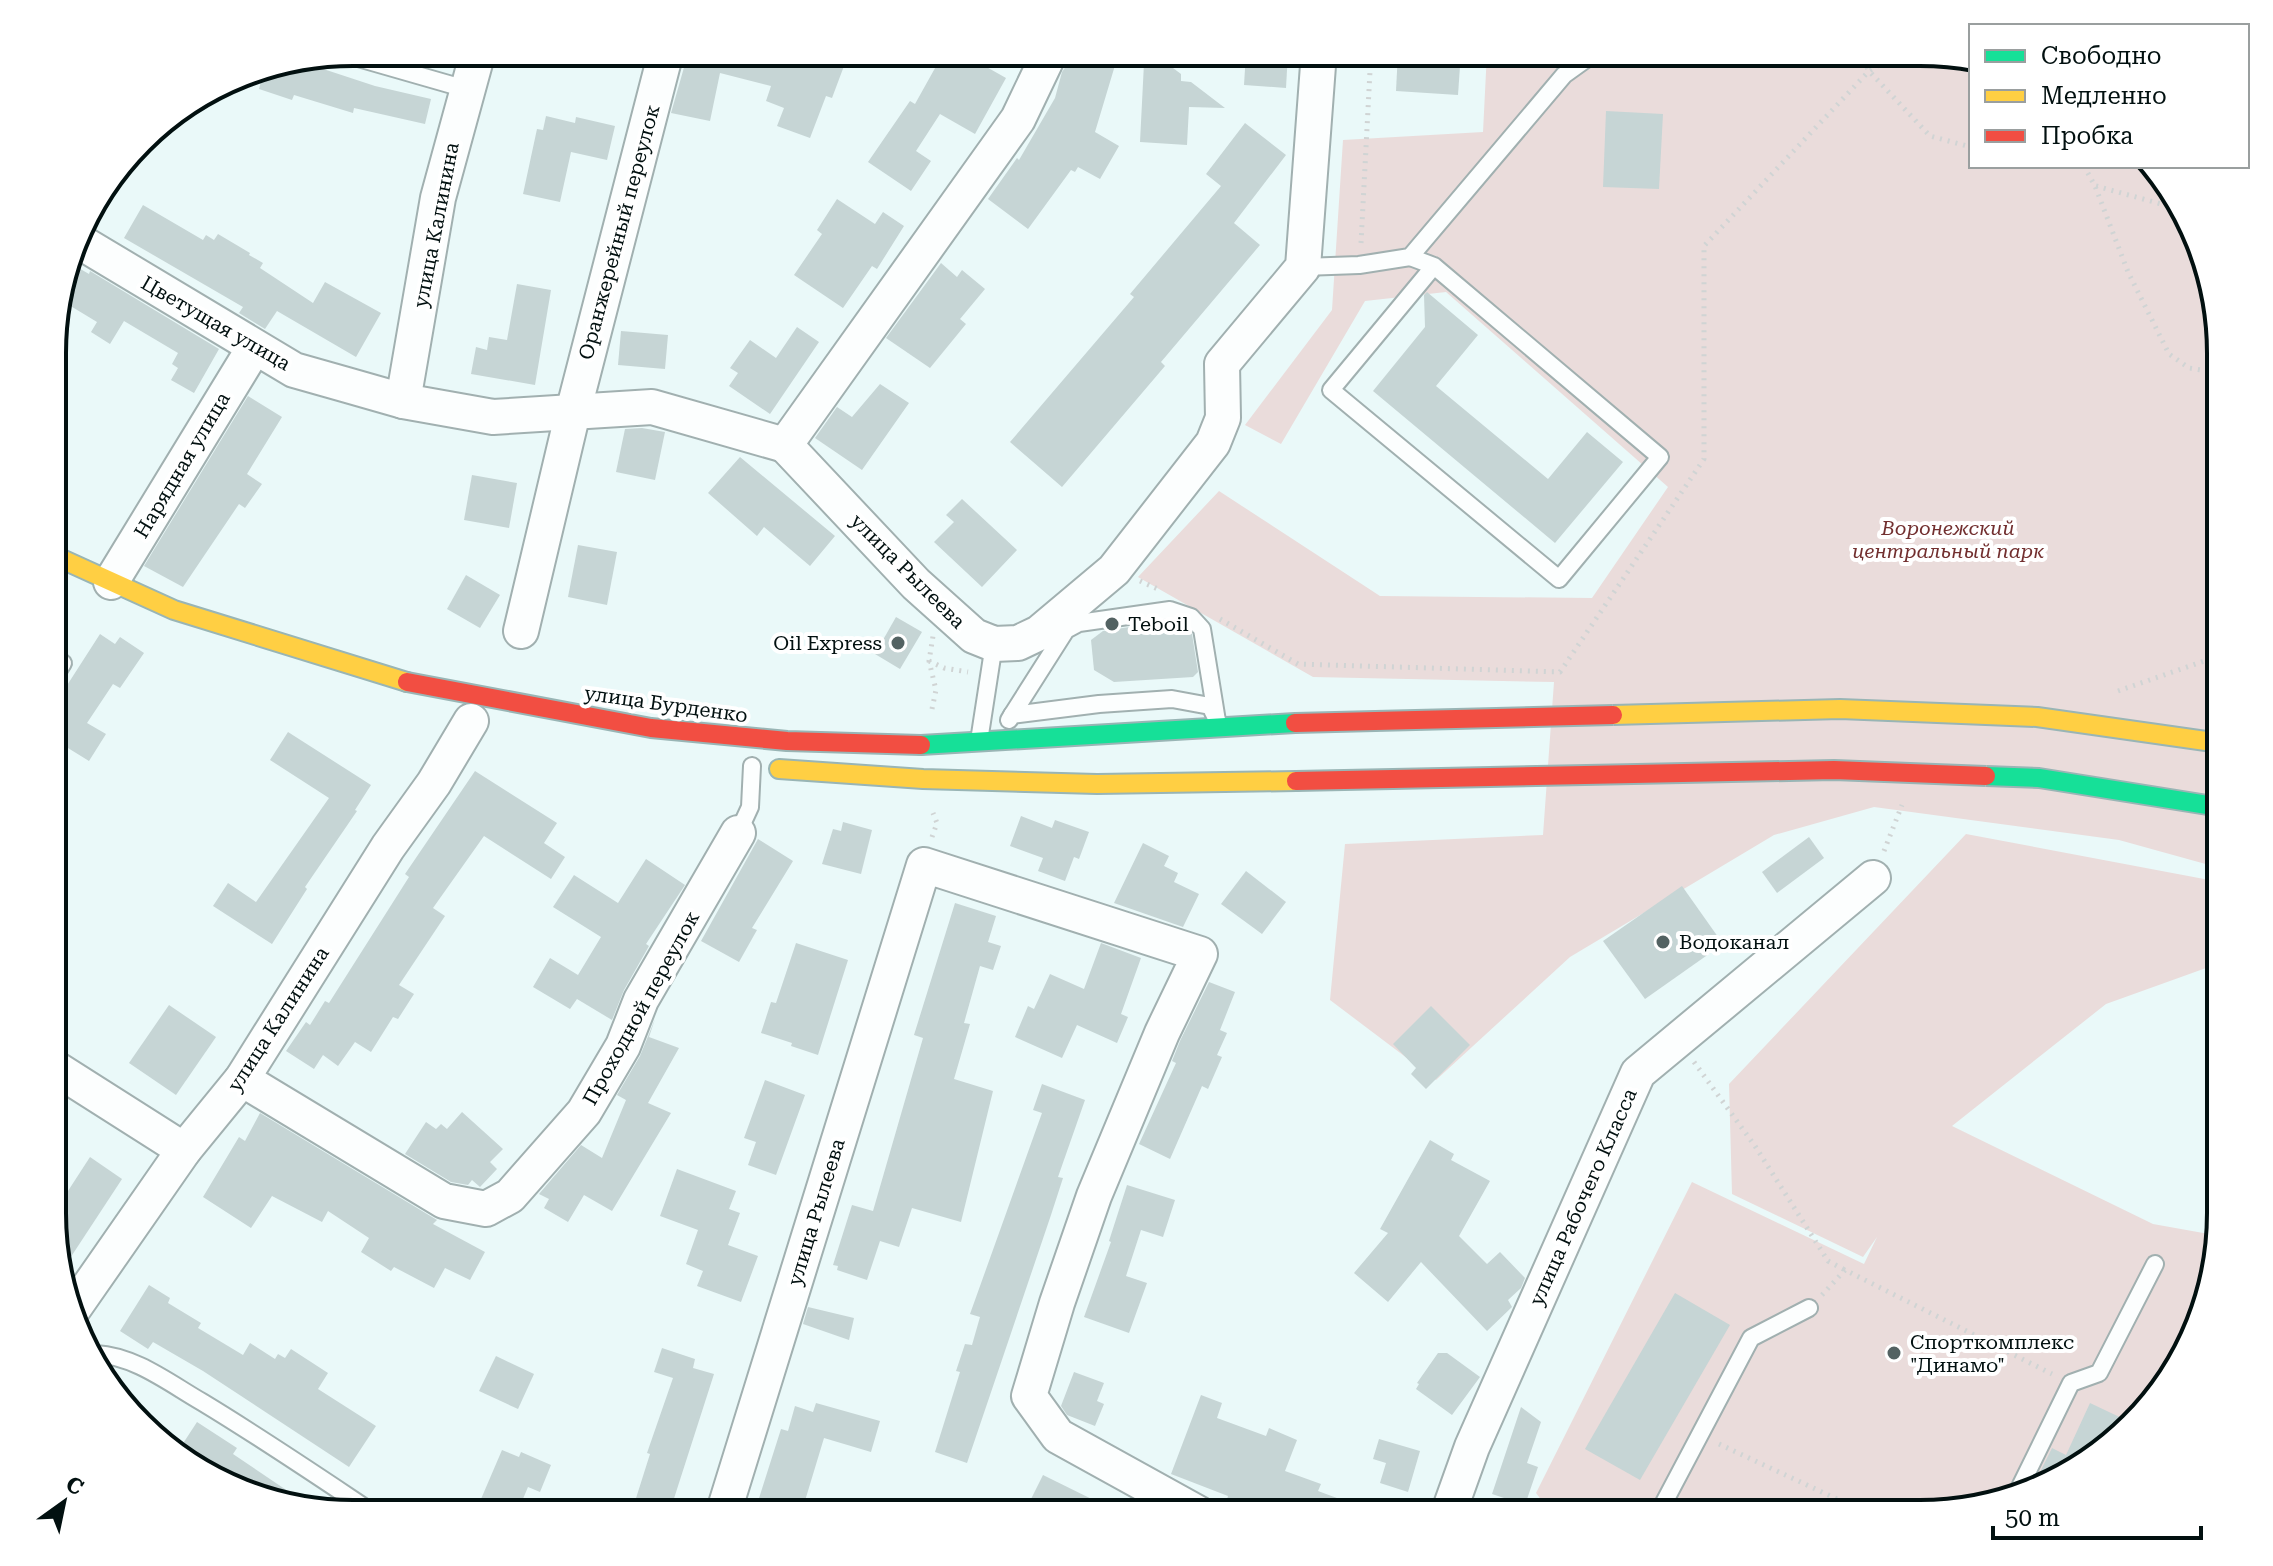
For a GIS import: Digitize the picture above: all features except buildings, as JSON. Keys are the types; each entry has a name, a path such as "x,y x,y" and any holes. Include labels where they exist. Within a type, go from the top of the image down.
{"main road":[{"name":"улица Бурденко","path":"66,561 174,610 411,683 651,728 787,741 924,745 1295,723 1840,709 2037,717 2207,741"},
{"path":"745,765 923,779 1097,784 1834,770 2039,778 2207,805"}],"street":[{"name":"улица Калинина","path":"403,401 438,198 473,66"},
{"name":"Оранжерейный переулок","path":"573,412 662,66"},
{"path":"785,445 1018,119 1043,66"},
{"path":"992,659 1039,633 1114,570 1213,443 1223,418 1222,364 1303,267 1318,66"},
{"name":"Цветущая улица","path":"87,246 294,370 403,401 493,417 652,407 785,445"},
{"name":"Нарядная улица","path":"111,582 254,348"},
{"path":"521,631 573,412"},
{"name":"улица Рылеева","path":"785,445 916,584 974,636 992,659"},
{"name":"улица Калинина","path":"80,1300 184,1150 242,1079 388,847 434,783 472,721"},
{"name":"Проходной переулок","path":"242,1079 444,1201 486,1209 510,1196 584,1112 623,1046 641,1000 738,833"},
{"path":"924,865 1200,954 1162,1033 1094,1196 1029,1396 1058,1436 1174,1500"},
{"name":"улица Рылеева","path":"727,1500 924,865"},
{"name":"улица Рабочего Класса","path":"1453,1500 1479,1433 1638,1073 1873,878"},
{"path":"66,1075 184,1150"}],"lane":[{"path":"386,66 466,89"},
{"path":"1410,257 1564,75 1577,66"},
{"path":"1303,267 1359,265 1410,257 1434,266 1660,457 1559,579 1331,390 1434,266"},
{"path":"988,740 1012,715 1066,630 1079,623 1170,610 1191,617 1202,629 1217,721"},
{"path":"988,740 992,659"},
{"path":"1012,715 1172,699 1210,706 1217,721"},
{"path":"1217,721 1249,727"},
{"path":"738,833 750,807 745,765"},
{"path":"2023,1481 2071,1383 2099,1373 2155,1264"},
{"path":"1665,1500 1751,1338 1809,1308"},
{"path":"103,1354 142,1367 256,1435 354,1500"}],"path":[{"path":"1359,265 1370,66"},
{"path":"1866,66 1930,136 1969,146"},
{"path":"1211,614 1298,664 1560,672 1704,459 1704,246 1869,71 1877,66"},
{"path":"2085,168 2128,272 2169,354 2189,368 2207,371"},
{"path":"2095,186 2167,206"},
{"path":"1114,570 1170,594"},
{"path":"928,721 936,690 929,661 938,604"},
{"path":"929,661 955,671 992,659"},
{"path":"924,865 937,823 935,814 928,807"},
{"path":"1678,1039 1755,1146 1828,1261 2052,1374"},
{"path":"1809,1308 1845,1270"},
{"path":"1700,1435 1839,1500"}],"green space":[{"name":"Воронежский центральный парк","path":"1486,66 1958,68 1969,70 1969,168 2139,168 2169,209 2185,243 2205,315 2207,864 2119,840 1874,807 1774,835 1570,957 1436,1080 1330,1000 1345,844 1543,835 1554,682 1313,677 1138,577 1219,491 1380,596 1592,598 1668,487 1446,292 1365,301 1281,444 1245,425 1332,310 1343,140 1483,132"},
{"name":"Спорткомплекс \"Динамо\"","path":"1966,834 2207,880 2207,968 2106,1004 1952,1126 2153,1224 2206,1233 2205,1251 2192,1305 2159,1373 2123,1416 2095,1441 2064,1462 2030,1478 1958,1498 1920,1500 1541,1500 1536,1493 1692,1182 1864,1264 1877,1237 1863,1257 1732,1194 1729,1084"}],"traffic: fast":[{"path":"921,745 1295,723"},
{"path":"1986,776 2039,778 2207,805"}],"traffic: slow":[{"path":"66,561 174,610 407,682"},
{"path":"1613,715 1840,709 2037,717 2207,741"},
{"path":"779,769 923,779 1097,784 1296,781"}],"traffic: jam":[{"path":"407,682 651,728 787,741 921,745"},
{"path":"1295,723 1613,715"},
{"path":"1296,781 1834,770 1986,776"}],"place":[{"name":"Teboil","path":"1112,624"},
{"name":"Oil Express","path":"898,643"},
{"name":"Водоканал","path":"1663,942"},
{"name":"Спорткомплекс \"Динамо\"","path":"1894,1353"}]}
